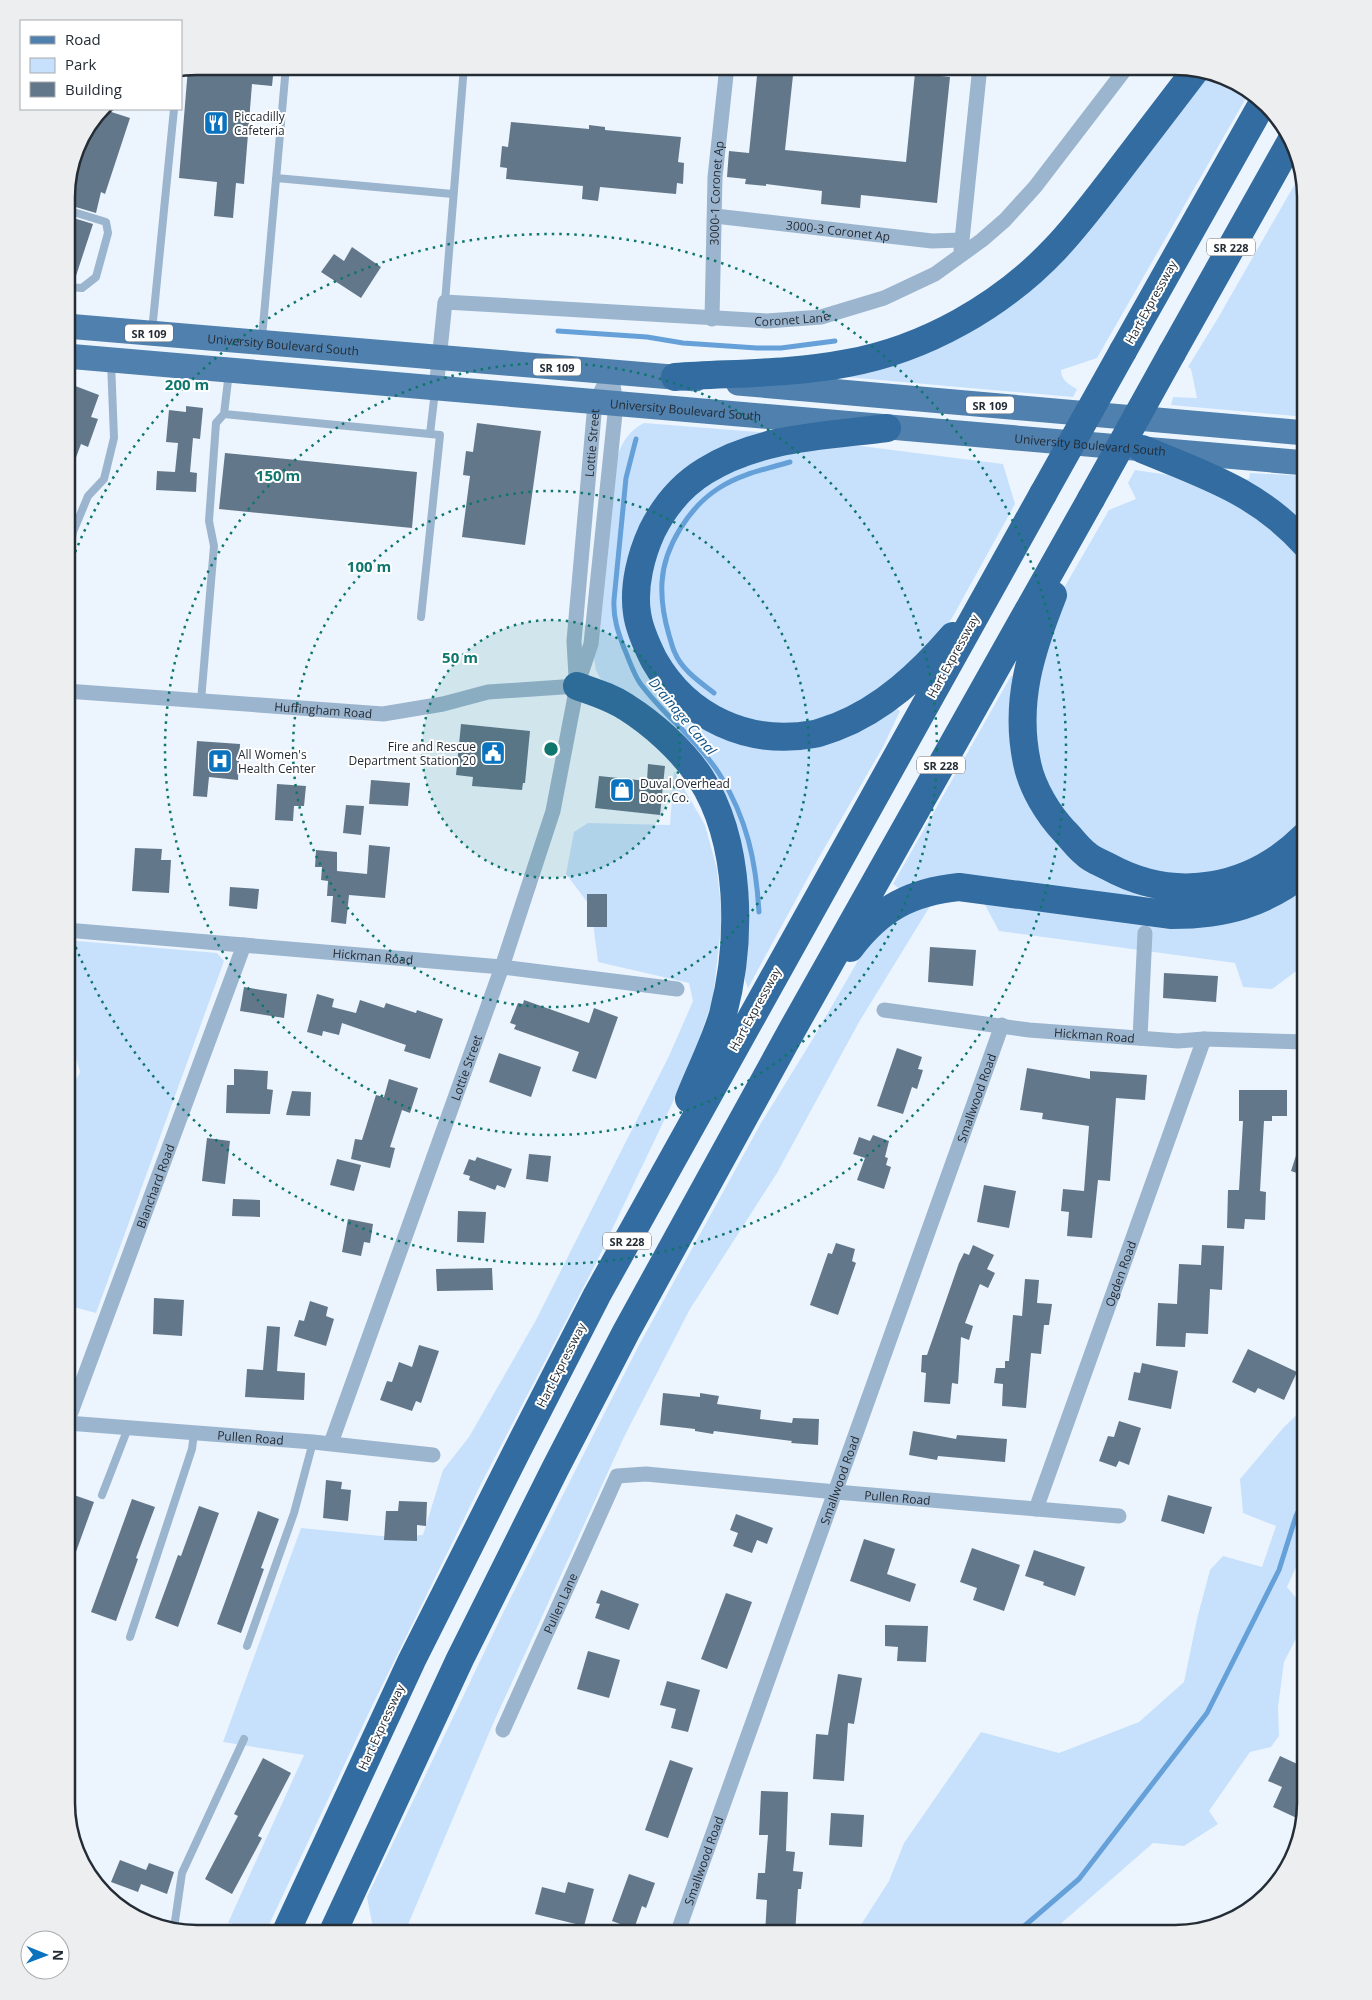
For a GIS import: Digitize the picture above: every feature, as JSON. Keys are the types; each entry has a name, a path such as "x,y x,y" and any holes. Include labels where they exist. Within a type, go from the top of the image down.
{"highway":[{"path":"675,377 814,368 849,363 882,355 924,339 963,320 1029,274 1054,250 1081,220 1191,76"},
{"name":"Hart Expressway","path":"289,1925 412,1660 597,1295 1259,109"},
{"name":"SR 228","path":"336,1925 447,1686 555,1468 626,1332 792,1030 1287,149"},
{"path":"887,428 767,444 736,455 704,471 681,489 659,516 644,549 637,581 637,613 647,646 662,674 682,698 713,720 748,733 780,737 815,734 851,721 879,705 907,683 940,652 987,597"},
{"path":"1142,449 1216,479 1256,501 1283,520 1297,535"},
{"path":"1091,499 1036,638 1026,675 1022,721 1027,765 1041,799 1059,826 1086,855 1126,876 1166,887 1204,887 1239,879 1267,866 1290,851 1297,844"},
{"path":"577,686 602,695 626,707 663,736 682,756 700,778 713,804 724,832 732,868 735,900 735,937 732,972 722,1015 641,1216"},
{"path":"792,1030 863,932 890,908 912,896 935,890 959,887 1172,915 1198,915 1225,911 1250,904 1275,893 1297,877"}],"main road":[{"name":"University Boulevard South","path":"75,327 675,377 1297,432"},
{"name":"University Boulevard South","path":"75,357 1297,462"}],"street":[{"name":"3000-1 Coronet Ap","path":"712,319 716,216 715,177 726,75"},
{"path":"960,257 979,75"},
{"name":"Coronet Lane","path":"445,302 767,321 821,317 892,295 935,274 960,257 1005,220 1035,187 1120,75"},
{"name":"3000-3 Coronet Ap","path":"716,216 932,241 961,240"},
{"path":"436,389 445,302"},
{"name":"Lottie Street","path":"577,686 574,641 605,404 611,372"},
{"name":"Lottie Street","path":"331,1443 502,967 553,811 577,686 591,644 605,404 611,372"},
{"name":"Huffingham Road","path":"75,692 383,714 443,704 488,692 577,686"},
{"name":"Hickman Road","path":"75,931 502,967 677,989"},
{"path":"1140,1038 1146,933"},
{"name":"Blanchard Road","path":"75,1403 244,945"},
{"name":"Hickman Road","path":"884,1010 1030,1030 1178,1041 1204,1039 1297,1042"},
{"name":"Smallwood Road","path":"680,1925 1002,1025"},
{"name":"Ogden Road","path":"1036,1509 1204,1039"},
{"name":"Pullen Road","path":"75,1425 331,1443 433,1455"},
{"name":"Pullen Road","path":"617,1476 646,1474 1119,1516"},
{"name":"Pullen Lane","path":"503,1730 617,1476"}],"lane":[{"path":"261,342 285,75"},
{"path":"445,302 452,194 463,75"},
{"path":"151,333 174,110"},
{"path":"276,178 452,194"},
{"path":"75,213 106,222 108,233 96,277 82,288 75,288"},
{"path":"75,527 88,496 104,479 114,438 111,360"},
{"path":"201,701 214,546 209,521 216,423 224,414 229,370"},
{"path":"430,434 436,389"},
{"path":"224,414 440,435 421,618"},
{"path":"102,1495 128,1428"},
{"path":"130,1637 192,1448 194,1433"},
{"path":"247,1646 294,1513 313,1442"},
{"path":"175,1923 182,1873 244,1740"}],"green space":[{"path":"1198,77 1214,81 1246,98 1097,358 1061,370 1061,374 1068,384 1077,389 1073,397 835,376 984,315"},
{"path":"1296,182 1297,416 1171,405 1173,397 1197,398 1191,369 1188,367"},
{"path":"644,423 772,433 658,505 636,639 762,746 893,706 900,711 883,747 818,859 748,988 745,980 746,914 678,739 600,678 596,670 594,658 614,469 618,454 627,436"},
{"path":"853,445 1003,464 1015,504 952,618 935,640 884,693 827,723 760,728 699,700 662,657 646,604 656,542 694,489 765,453"},
{"path":"1135,470 1183,477 1240,501 1297,550 1297,830 1254,863 1200,878 1132,870 1079,833 1047,790 1029,720 1061,593 1109,510 1136,499 1128,483"},
{"path":"1250,473 1297,476 1297,525 1239,480 1249,479"},
{"path":"1011,676 1019,678 1027,790 1144,890 1141,903 940,876 916,881 900,889 893,884"},
{"path":"674,771 705,825 717,869 722,918 713,998 691,1064 596,1263 483,1480 372,1706 269,1925 228,1923 304,1755 223,1742 301,1528 391,1537 423,1535 443,1470 469,1437 536,1320 669,1056 693,1001 689,983 598,962 591,907 566,874 574,832 588,823 670,825"},
{"path":"1297,889 1297,971 1272,989 1243,987 1235,963 999,931 984,903 1152,924"},
{"path":"932,903 859,1022 777,1173 690,1309 624,1437 492,1726 408,1925 372,1925 367,1897 504,1611 638,1347 761,1123 814,1037 867,945 887,922"},
{"path":"75,941 217,953 224,961 96,1313 75,1307 75,1082 80,1072 75,1055"},
{"path":"1297,1415 1297,1565 1287,1587 1297,1599 1297,1637 1284,1662 1278,1707 1279,1736 1271,1747 1250,1752 1209,1811 1218,1824 1184,1846 1153,1843 1059,1925 861,1925 889,1881 904,1843 981,1732 1059,1753 1139,1722 1184,1682 1197,1619 1210,1570 1223,1556 1262,1567 1276,1526 1243,1513 1240,1479 1284,1427"}],"building":[{"name":"Piccadilly Cafeteria","path":"187,75 273,75 272,86 252,84 244,184 236,183 233,218 214,216 217,182 179,178"},
{"path":"757,75 793,75 785,150 906,162 915,75 950,77 937,203 861,195 860,208 821,204 822,191 766,184 766,186 745,184 746,179 727,177 729,151 749,153"},
{"path":"110,112 130,118 105,194 101,192 96,213 75,207 77,173 84,150 100,123"},
{"path":"511,122 589,129 589,125 605,127 605,130 681,137 678,162 684,163 683,184 677,183 676,194 600,187 598,201 582,199 583,186 506,179 507,168 500,167 502,146 508,147"},
{"path":"75,218 93,224 75,279"},
{"path":"352,247 381,267 361,298 321,272 334,254 344,261"},
{"path":"75,386 99,395 91,417 98,419 88,447 81,444 75,460"},
{"path":"186,406 203,408 200,439 193,438 190,472 197,473 196,492 156,490 157,471 175,472 178,443 166,442 169,410 186,412"},
{"path":"477,423 541,431 525,545 462,537 470,476 463,475 466,451 473,452"},
{"path":"225,453 417,472 412,528 219,509"},
{"name":"Fire and Rescue Department Station 20","path":"461,724 530,731 525,783 523,783 522,790 472,786 473,777 456,775"},
{"path":"197,741 240,744 238,780 209,777 207,797 193,796"},
{"path":"648,764 665,766 660,815 595,808 599,776 647,781"},
{"path":"371,780 410,783 408,806 369,804"},
{"path":"277,784 306,786 304,806 294,806 293,821 275,820"},
{"path":"346,805 364,806 361,835 343,833"},
{"path":"369,845 390,847 385,898 349,895 346,924 331,922 333,896 327,896 328,881 321,880 322,867 315,867 316,850 337,852 337,871 367,874"},
{"path":"135,848 162,849 161,860 171,860 169,893 132,891"},
{"path":"230,887 259,889 257,909 229,906"},
{"path":"587,894 607,894 607,927 587,927"},
{"path":"930,947 976,950 973,986 928,982"},
{"path":"1164,973 1218,976 1216,1002 1163,998"},
{"path":"244,987 287,994 284,1018 240,1011"},
{"path":"317,994 334,999 332,1007 356,1013 360,1000 384,1008 386,1003 416,1013 417,1010 443,1019 430,1059 404,1051 406,1045 342,1023 339,1035 323,1031 322,1036 307,1032"},
{"path":"524,1000 589,1023 594,1008 618,1017 596,1079 572,1071 579,1052 514,1029 516,1025 510,1023 518,1003 523,1004"},
{"path":"897,1048 922,1057 918,1069 923,1070 917,1089 912,1087 903,1114 877,1106"},
{"path":"499,1053 541,1067 531,1097 489,1082"},
{"path":"1027,1068 1090,1079 1090,1071 1147,1075 1145,1100 1116,1098 1110,1181 1098,1180 1092,1238 1067,1236 1069,1212 1061,1211 1063,1189 1084,1191 1089,1126 1042,1119 1043,1113 1020,1110"},
{"path":"234,1069 268,1071 267,1089 273,1090 270,1114 226,1113 227,1085 234,1085"},
{"path":"389,1079 418,1088 410,1113 402,1110 390,1147 395,1148 390,1168 351,1159 355,1139 362,1140 376,1095 384,1097"},
{"path":"1239,1090 1287,1090 1287,1116 1272,1116 1272,1121 1264,1121 1260,1191 1266,1192 1265,1220 1245,1219 1244,1229 1227,1228 1228,1190 1239,1190 1243,1121 1239,1121"},
{"path":"292,1091 311,1092 310,1116 286,1115"},
{"path":"873,1135 889,1141 885,1157 888,1158 886,1165 891,1167 884,1189 857,1180 865,1158 853,1154 859,1137 870,1141"},
{"path":"207,1138 230,1141 225,1184 202,1181"},
{"path":"1297,1152 1297,1173 1291,1171"},
{"path":"529,1154 551,1156 548,1182 526,1179"},
{"path":"477,1157 512,1169 505,1188 497,1185 495,1190 469,1180 470,1176 463,1174 469,1159 475,1161"},
{"path":"337,1159 361,1165 354,1191 330,1185"},
{"path":"984,1185 1016,1191 1009,1228 977,1222"},
{"path":"233,1199 260,1200 260,1217 232,1216"},
{"path":"458,1211 486,1212 484,1243 457,1242"},
{"path":"348,1219 373,1224 370,1243 364,1242 361,1256 342,1252"},
{"path":"836,1243 855,1249 852,1261 856,1263 838,1315 810,1305 828,1253 832,1254"},
{"path":"973,1245 994,1255 987,1269 995,1273 988,1288 980,1284 965,1323 973,1326 969,1340 961,1337 958,1384 952,1383 950,1404 924,1402 926,1373 921,1372 922,1355 927,1355 959,1263 964,1253 969,1255"},
{"path":"1202,1245 1224,1246 1222,1290 1210,1289 1208,1334 1186,1333 1185,1347 1156,1346 1158,1303 1177,1304 1179,1264 1201,1265"},
{"path":"492,1268 493,1290 437,1291 436,1269"},
{"path":"1025,1279 1039,1280 1037,1303 1052,1304 1049,1325 1044,1325 1041,1354 1031,1353 1026,1408 1002,1406 1003,1384 994,1383 996,1368 1005,1368 1005,1361 1009,1361 1013,1315 1022,1316"},
{"path":"154,1298 184,1300 182,1336 153,1334"},
{"path":"310,1301 328,1307 326,1316 334,1319 326,1346 294,1336 299,1320 304,1321"},
{"path":"267,1326 280,1327 277,1371 305,1373 304,1400 245,1397 247,1369 263,1370"},
{"path":"419,1345 439,1351 421,1403 416,1401 412,1411 380,1400 387,1381 392,1382 399,1362 412,1367"},
{"path":"1248,1349 1297,1372 1284,1400 1258,1388 1255,1393 1232,1382"},
{"path":"1142,1363 1178,1371 1171,1409 1128,1400 1134,1372 1140,1373"},
{"path":"663,1393 700,1397 700,1393 719,1396 717,1404 761,1410 760,1419 792,1423 793,1418 819,1419 818,1445 791,1443 792,1441 714,1431 713,1434 695,1431 695,1429 660,1425"},
{"path":"1119,1421 1141,1428 1129,1465 1119,1461 1116,1467 1099,1461 1108,1436 1114,1437"},
{"path":"913,1431 956,1439 957,1435 1007,1439 1005,1462 938,1456 937,1460 909,1455"},
{"path":"326,1480 342,1482 341,1489 351,1490 348,1521 323,1518"},
{"path":"75,1495 94,1502 75,1555"},
{"path":"1168,1495 1212,1507 1204,1534 1161,1521"},
{"path":"132,1499 155,1507 116,1621 91,1612"},
{"path":"399,1501 427,1502 426,1526 417,1525 417,1541 384,1540 386,1511 398,1511"},
{"path":"199,1506 219,1513 178,1627 155,1618 178,1555 181,1556"},
{"path":"258,1511 279,1519 261,1568 264,1569 241,1633 217,1624"},
{"path":"736,1514 773,1528 767,1544 757,1540 752,1553 733,1546 738,1533 730,1530"},
{"path":"864,1539 895,1549 887,1574 916,1584 910,1602 850,1581"},
{"path":"972,1548 1020,1565 1004,1611 973,1600 977,1588 960,1582"},
{"path":"1034,1550 1085,1567 1075,1596 1043,1585 1044,1582 1025,1576"},
{"path":"601,1590 639,1604 629,1630 595,1618 600,1604 596,1603"},
{"path":"726,1593 752,1602 727,1669 701,1659"},
{"path":"885,1625 928,1626 926,1662 897,1661 898,1647 885,1646"},
{"path":"588,1651 620,1660 609,1698 577,1689"},
{"path":"838,1674 862,1678 854,1724 848,1723 844,1781 813,1779 816,1734 828,1735"},
{"path":"667,1681 700,1690 688,1732 671,1728 676,1709 660,1705"},
{"path":"1280,1756 1297,1764 1296,1818 1273,1807 1282,1787 1268,1781"},
{"path":"263,1758 291,1773 258,1836 262,1838 232,1894 205,1879 238,1816 234,1814"},
{"path":"670,1760 693,1768 668,1838 645,1830"},
{"path":"761,1791 788,1792 786,1851 795,1852 793,1871 803,1872 801,1889 798,1889 796,1925 766,1925 767,1900 756,1899 758,1873 765,1873 768,1835 759,1835"},
{"path":"831,1813 864,1815 862,1847 829,1845"},
{"path":"120,1860 146,1870 149,1863 174,1872 167,1894 141,1884 138,1892 111,1882"},
{"path":"629,1874 655,1883 646,1908 642,1906 635,1925 623,1925 612,1921"},
{"path":"568,1882 594,1889 584,1925 535,1914 542,1887 565,1893"}],"waterway":[{"name":"Drainage Canal","path":"558,331 647,337 683,343 757,348 781,348 835,341"},
{"name":"Drainage Canal","path":"636,439 626,478 614,600 616,625 640,683 649,695 702,750 729,791 748,841 758,893 759,912"},
{"path":"714,693 682,665 672,646 663,609 662,595 662,582 668,555 673,542 688,517 708,496 736,479 753,472 790,462"},
{"path":"1025,1925 1079,1879 1207,1713 1279,1570 1297,1514"}],"place":[{"name":"Piccadilly Cafeteria","path":"216,123"},
{"name":"Fire and Rescue Department Station 20","path":"493,753"},
{"name":"All Women's Health Center","path":"220,761"},
{"name":"Duval Overhead Door Co.","path":"622,790"}]}
